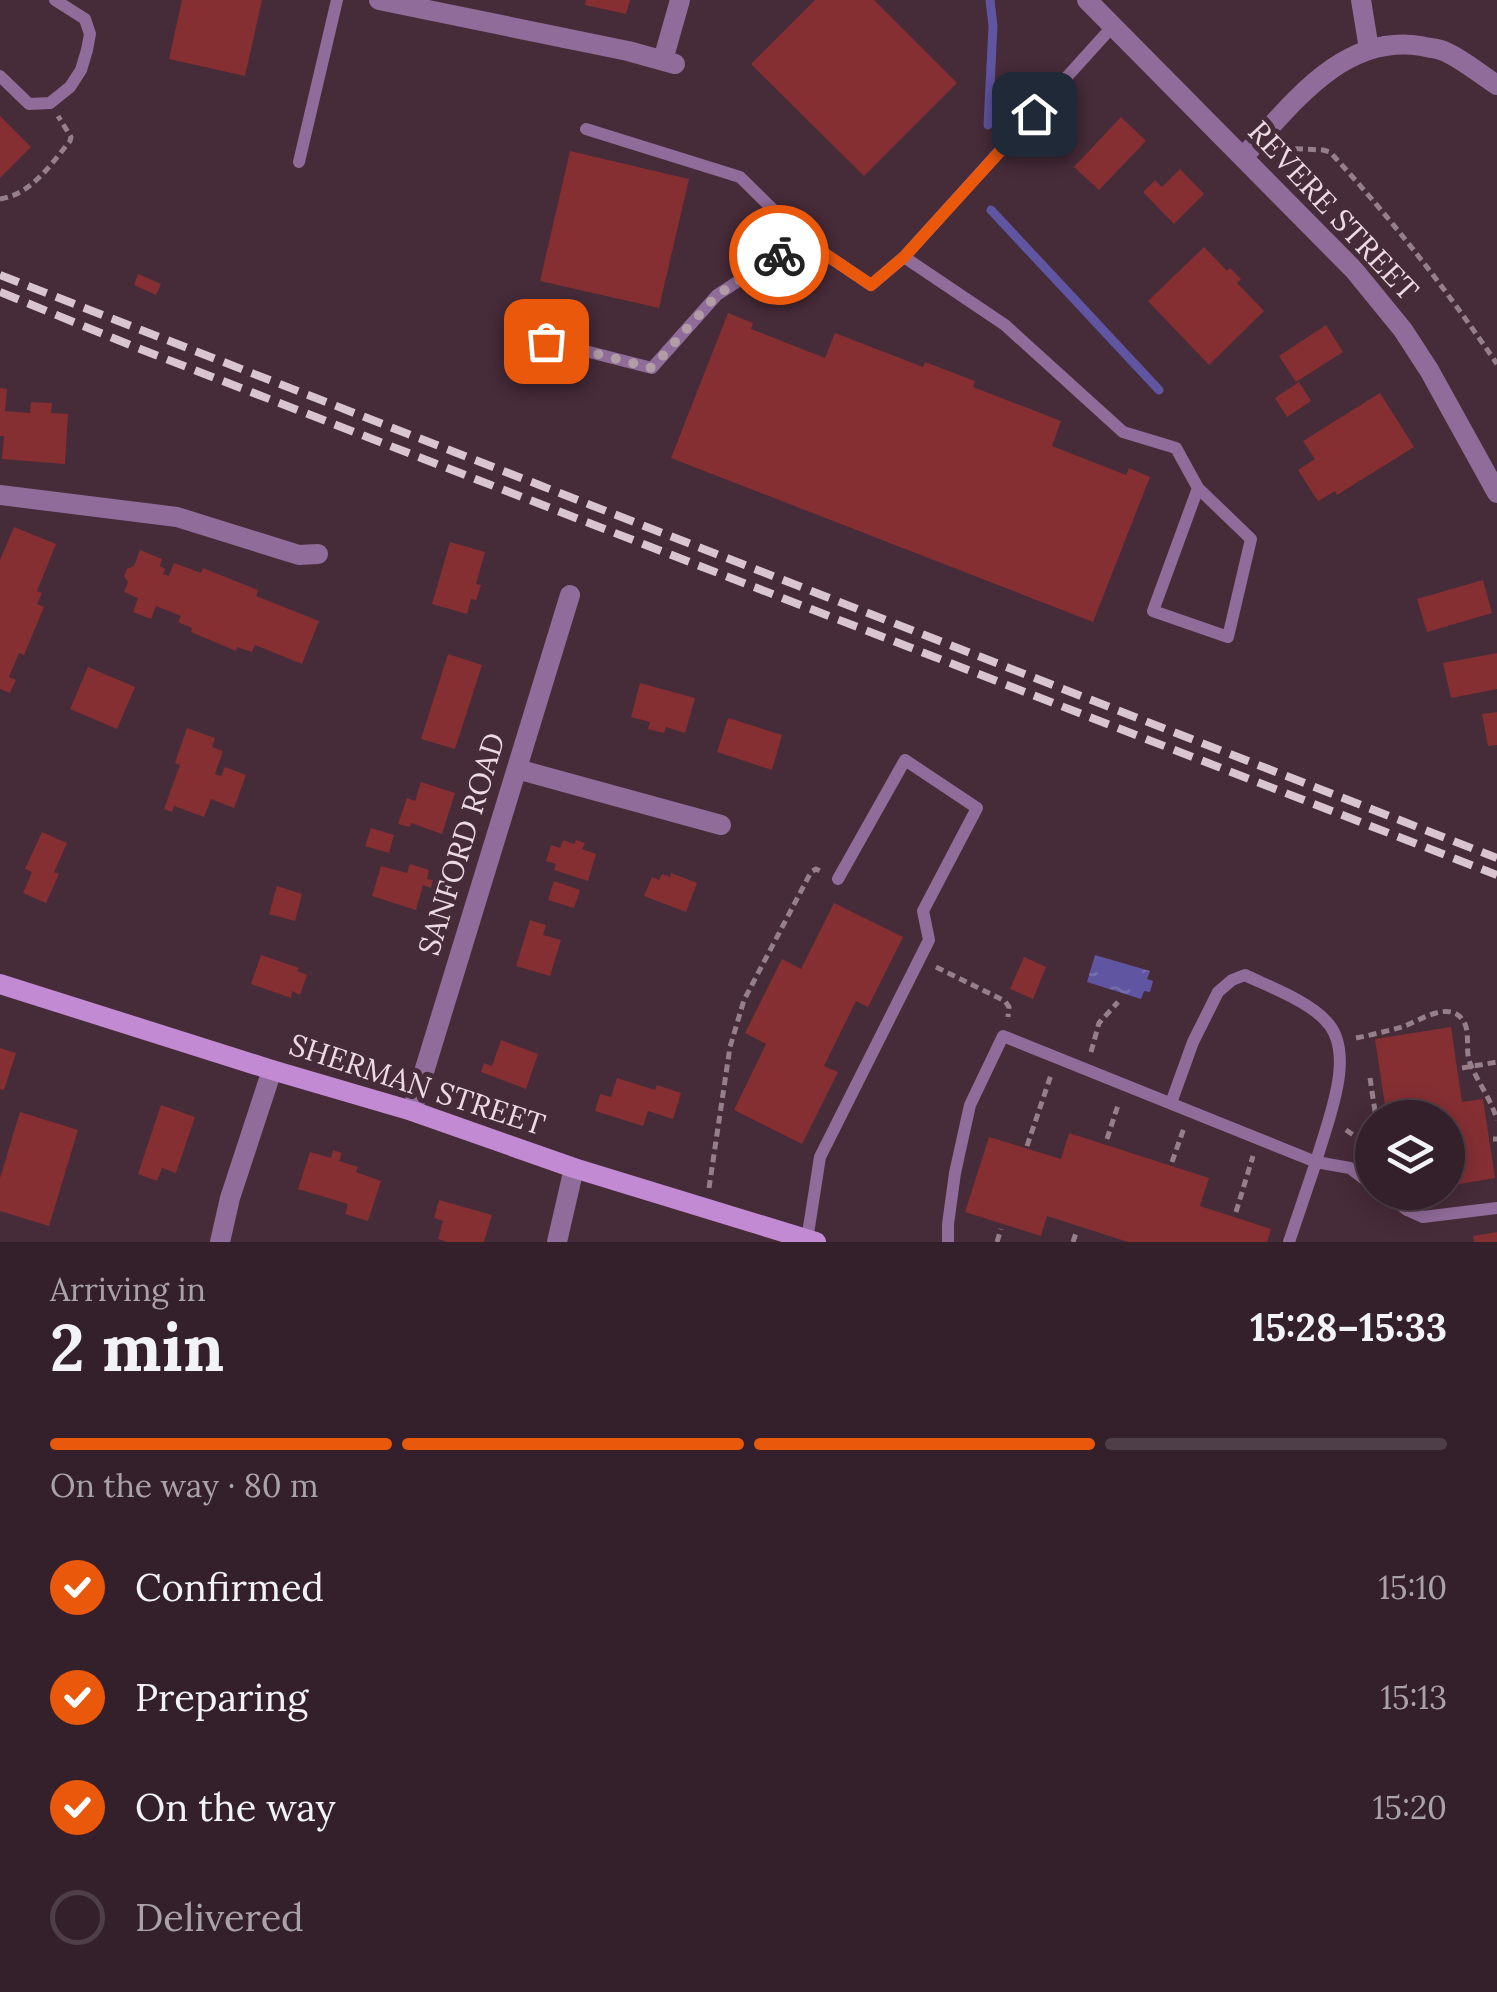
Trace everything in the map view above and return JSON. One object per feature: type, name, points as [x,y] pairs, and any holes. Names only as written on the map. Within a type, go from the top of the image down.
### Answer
[{"type":"main road","name":"SHERMAN STREET","points":[[0,984],[412,1111],[574,1168],[811,1241]]},
{"type":"street","points":[[379,0],[669,62],[680,0]]},
{"type":"street","name":"REVERE STREET","points":[[1086,0],[1354,270],[1403,330],[1437,383],[1497,493]]},
{"type":"street","points":[[1361,0],[1369,49]]},
{"type":"street","points":[[1242,156],[1321,75],[1342,61],[1383,45],[1442,50],[1497,84]]},
{"type":"street","points":[[0,495],[177,517],[300,555],[318,554]]},
{"type":"street","name":"SANFORD ROAD","points":[[412,1111],[570,595]]},
{"type":"street","points":[[517,769],[721,825]]},
{"type":"street","points":[[220,1242],[230,1198],[272,1070]]},
{"type":"street","points":[[558,1242],[574,1168]]},
{"type":"lane","points":[[0,76],[29,104],[50,103],[70,87],[82,70],[90,34],[85,20],[55,0]]},
{"type":"lane","points":[[299,162],[338,0]]},
{"type":"lane","points":[[586,129],[740,177],[803,239],[871,285],[904,257],[1112,27]]},
{"type":"lane","points":[[546,341],[652,368],[717,295],[803,239]]},
{"type":"lane","points":[[904,257],[1005,325],[1123,432],[1176,448],[1198,488],[1251,538],[1228,637],[1153,612],[1198,488]]},
{"type":"lane","points":[[811,1241],[820,1157],[929,940],[923,910],[977,808],[906,760],[838,879]]},
{"type":"lane","points":[[1171,1103],[1218,992],[1232,980],[1245,975],[1328,1021],[1338,1042],[1338,1084],[1289,1242]]},
{"type":"lane","points":[[948,1242],[955,1173],[970,1105],[1003,1036],[1316,1162],[1355,1172]]},
{"type":"lane","points":[[1407,1210],[1424,1217],[1497,1208]]},
{"type":"path","points":[[0,199],[27,188],[70,141],[50,103]]},
{"type":"path","points":[[1275,145],[1286,150],[1330,152],[1452,298],[1497,364]]},
{"type":"path","points":[[708,1190],[730,1047],[744,1000],[811,872],[816,869],[838,879]]},
{"type":"path","points":[[920,959],[1005,1001],[1009,1007],[1003,1036]]},
{"type":"path","points":[[1086,1069],[1099,1023],[1118,1002]]},
{"type":"path","points":[[1338,1042],[1405,1026],[1427,1014],[1455,1014],[1466,1028],[1467,1052],[1497,1120]]},
{"type":"path","points":[[1462,1068],[1497,1062]]},
{"type":"path","points":[[1370,1078],[1373,1100]]},
{"type":"path","points":[[1027,1146],[1043,1099]]},
{"type":"path","points":[[1329,1116],[1355,1135]]},
{"type":"path","points":[[1107,1139],[1112,1122]]},
{"type":"path","points":[[1172,1162],[1178,1147]]},
{"type":"path","points":[[1236,1212],[1248,1174]]},
{"type":"path","points":[[997,1242],[1001,1229]]},
{"type":"path","points":[[1073,1242],[1077,1230]]},
{"type":"water","points":[[1095,955],[1150,971],[1150,992],[1144,991],[1141,999],[1087,982]]},
{"type":"building","points":[[182,0],[262,0],[245,76],[169,59]]},
{"type":"building","points":[[586,0],[630,0],[626,14],[585,5]]},
{"type":"building","points":[[815,0],[874,0],[957,83],[864,176],[751,64]]},
{"type":"building","points":[[0,116],[31,147],[0,178]]},
{"type":"building","points":[[1121,117],[1146,141],[1099,190],[1074,167]]},
{"type":"building","points":[[570,151],[689,179],[659,308],[540,281]]},
{"type":"building","points":[[1180,169],[1204,194],[1174,224],[1143,192],[1155,180],[1162,187]]},
{"type":"building","points":[[1204,247],[1227,271],[1230,268],[1241,279],[1237,283],[1264,311],[1209,365],[1148,301]]},
{"type":"building","points":[[138,274],[161,284],[156,295],[134,285]]},
{"type":"building","points":[[728,313],[753,323],[751,329],[825,358],[835,333],[923,367],[925,362],[975,381],[973,387],[1061,421],[1052,446],[1126,475],[1129,468],[1150,477],[1093,622],[671,458]]},
{"type":"building","points":[[1326,325],[1343,352],[1296,382],[1279,356]]},
{"type":"building","points":[[1299,382],[1311,401],[1287,417],[1275,398]]},
{"type":"building","points":[[0,388],[7,389],[5,411],[30,413],[31,402],[52,403],[51,413],[68,414],[65,464],[2,459]]},
{"type":"building","points":[[1380,393],[1414,447],[1337,495],[1335,491],[1318,501],[1298,470],[1315,459],[1303,441]]},
{"type":"building","points":[[14,527],[56,544],[37,591],[42,593],[37,604],[44,607],[24,655],[19,653],[9,677],[16,680],[10,693],[0,689],[0,560]]},
{"type":"building","points":[[450,542],[485,552],[476,584],[481,585],[467,614],[432,604]]},
{"type":"building","points":[[140,550],[162,559],[163,574],[169,576],[174,563],[201,573],[203,568],[258,590],[256,596],[319,621],[302,664],[255,645],[252,652],[237,647],[236,651],[191,632],[192,628],[178,622],[181,616],[156,606],[151,619],[133,612],[138,598],[124,592],[128,582],[124,576],[134,566]]},
{"type":"building","points":[[1483,580],[1492,613],[1427,632],[1417,599]]},
{"type":"building","points":[[1497,653],[1497,689],[1451,698],[1443,663]]},
{"type":"building","points":[[448,654],[482,665],[455,749],[421,739]]},
{"type":"building","points":[[88,667],[135,687],[117,729],[70,709]]},
{"type":"building","points":[[640,683],[695,698],[685,733],[666,727],[664,733],[648,729],[650,722],[631,717]]},
{"type":"building","points":[[1497,712],[1497,745],[1488,746],[1482,714]]},
{"type":"building","points":[[728,718],[782,735],[772,770],[717,752]]},
{"type":"building","points":[[187,728],[215,738],[212,747],[223,751],[215,774],[221,776],[225,767],[246,775],[234,808],[211,799],[204,817],[174,806],[172,812],[164,809],[180,765],[175,763]]},
{"type":"building","points":[[421,782],[455,793],[442,834],[411,823],[410,827],[398,824],[407,798],[415,801]]},
{"type":"building","points":[[371,828],[394,835],[389,853],[365,846]]},
{"type":"building","points":[[42,832],[67,843],[46,903],[23,893],[32,872],[25,869]]},
{"type":"building","points":[[563,840],[585,843],[582,849],[596,854],[588,881],[554,870],[556,864],[546,861],[551,845],[560,848]]},
{"type":"building","points":[[410,864],[429,870],[427,879],[433,880],[431,888],[423,885],[416,910],[372,896],[381,866],[407,873]]},
{"type":"building","points":[[671,873],[697,883],[686,912],[644,896],[652,877],[659,880],[662,874],[670,877]]},
{"type":"building","points":[[554,881],[580,890],[574,908],[548,900]]},
{"type":"building","points":[[277,886],[302,894],[295,921],[269,914]]},
{"type":"building","points":[[834,903],[903,937],[868,1007],[856,1001],[824,1066],[838,1072],[802,1144],[734,1110],[766,1044],[745,1033],[782,959],[801,969]]},
{"type":"building","points":[[530,920],[546,925],[543,935],[561,940],[550,976],[516,966]]},
{"type":"building","points":[[261,955],[299,968],[297,971],[307,975],[300,995],[292,991],[291,998],[251,984]]},
{"type":"building","points":[[1024,957],[1046,967],[1033,999],[1010,989]]},
{"type":"building","points":[[1451,1027],[1462,1100],[1384,1100],[1375,1039]]},
{"type":"building","points":[[501,1040],[538,1054],[526,1089],[481,1072],[484,1063],[492,1066]]},
{"type":"building","points":[[0,1048],[16,1053],[4,1090],[0,1089]]},
{"type":"building","points":[[617,1078],[655,1090],[657,1085],[681,1093],[673,1119],[648,1111],[643,1126],[595,1111],[600,1094],[611,1097]]},
{"type":"building","points":[[1483,1099],[1495,1178],[1465,1183],[1465,1102]]},
{"type":"building","points":[[161,1105],[195,1117],[176,1173],[162,1168],[157,1181],[138,1174]]},
{"type":"building","points":[[20,1112],[78,1130],[49,1226],[0,1211],[0,1178]]},
{"type":"building","points":[[1069,1133],[1209,1178],[1200,1206],[1271,1229],[1267,1242],[1128,1242],[1047,1216],[1041,1236],[965,1212],[989,1137],[1061,1159]]},
{"type":"building","points":[[333,1150],[342,1153],[339,1161],[358,1167],[356,1172],[381,1181],[368,1221],[345,1214],[348,1204],[298,1189],[310,1152],[331,1158]]},
{"type":"building","points":[[439,1200],[492,1215],[484,1242],[438,1239],[443,1221],[434,1218]]},
{"type":"building","points":[[1497,1232],[1497,1242],[1474,1242],[1473,1236]]},
{"type":"waterway","points":[[988,125],[993,26],[990,0]]},
{"type":"waterway","points":[[991,210],[1159,390]]},
{"type":"railway","points":[[0,275],[1497,858]]},
{"type":"railway","points":[[0,292],[1497,875]]},
{"type":"way so far","points":[[546,341],[652,368],[717,295],[779,255]]},
{"type":"route","points":[[779,255],[803,239],[871,285],[904,257],[1034,114]]}]
